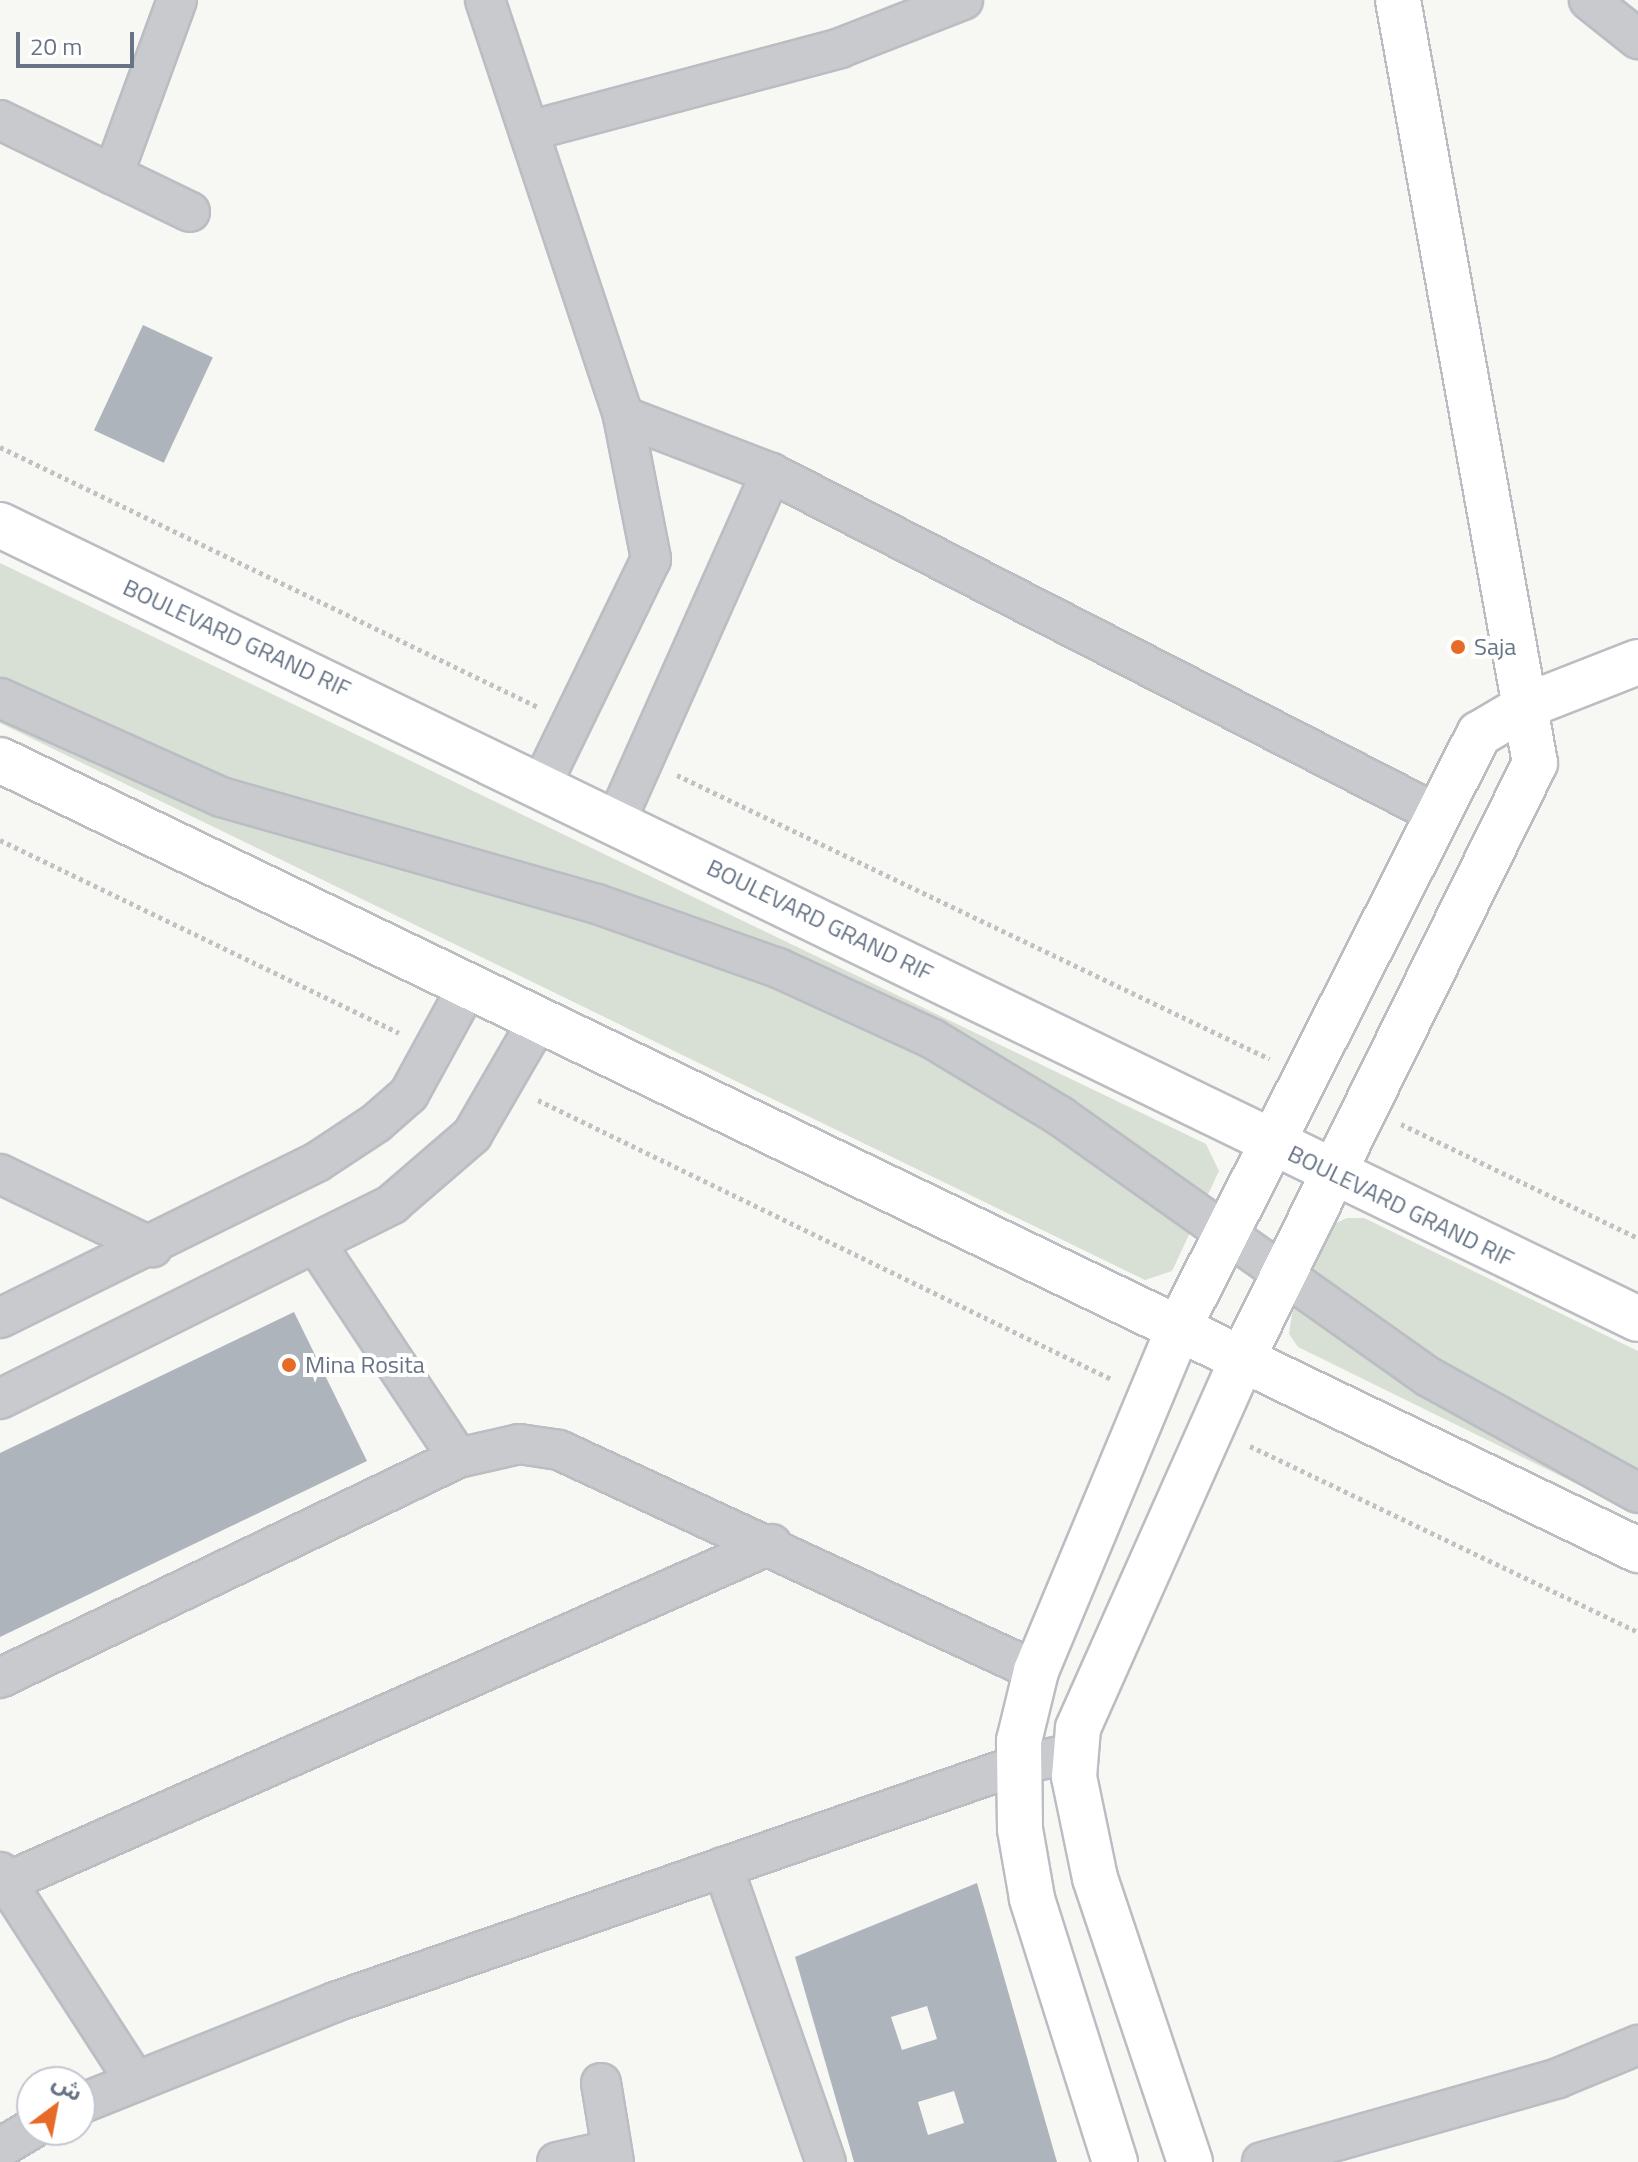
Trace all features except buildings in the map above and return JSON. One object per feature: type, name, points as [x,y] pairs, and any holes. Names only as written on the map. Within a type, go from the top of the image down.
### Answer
[{"type":"street","points":[[113,175],[177,0]]},
{"type":"street","points":[[485,0],[623,416],[651,559],[542,783]]},
{"type":"street","points":[[529,131],[840,48],[963,0]]},
{"type":"street","points":[[1190,2162],[1095,1878],[1073,1753],[1091,1689],[1242,1359],[1535,763],[1528,705],[1398,0]]},
{"type":"street","points":[[1589,0],[1638,39]]},
{"type":"street","points":[[0,120],[190,212]]},
{"type":"street","points":[[623,416],[771,473],[1435,813]]},
{"type":"street","points":[[617,819],[771,473]]},
{"type":"street","name":"BOULEVARD GRAND RIF","points":[[0,525],[617,819],[1334,1175],[1638,1319]]},
{"type":"street","points":[[1115,2162],[1032,1898],[1018,1765],[1036,1671],[1179,1327],[1268,1142],[1435,813],[1479,734],[1528,705],[1638,662]]},
{"type":"street","points":[[0,698],[221,797],[597,904],[778,968],[933,1039],[1225,1231],[1283,1276],[1429,1377],[1638,1493]]},
{"type":"street","points":[[0,760],[466,990],[1179,1327],[1638,1550]]},
{"type":"street","points":[[0,1318],[152,1247],[317,1162],[376,1123],[409,1094],[438,1052],[466,990]]},
{"type":"street","points":[[0,1399],[318,1247],[431,1177],[507,1085],[537,1023]]},
{"type":"street","points":[[0,1174],[152,1247]]},
{"type":"street","points":[[318,1247],[458,1458]]},
{"type":"street","points":[[0,1678],[458,1458],[519,1444],[559,1450],[772,1544],[1036,1671]]},
{"type":"street","points":[[134,2079],[4,1877],[772,1544]]},
{"type":"street","points":[[96,2097],[134,2079],[723,1867],[1018,1765],[1073,1753]]},
{"type":"street","points":[[723,1867],[826,2162]]},
{"type":"street","points":[[1262,2162],[1558,2078],[1638,2045]]},
{"type":"street","points":[[557,2162],[613,2156],[601,2083]]},
{"type":"path","points":[[0,447],[571,723]]},
{"type":"path","points":[[644,759],[1302,1075]]},
{"type":"path","points":[[0,840],[438,1052]]},
{"type":"path","points":[[507,1085],[1150,1398]]},
{"type":"path","points":[[1367,1107],[1638,1238]]},
{"type":"path","points":[[1211,1427],[1638,1632]]},
{"type":"shaded area","points":[[0,563],[1206,1144],[1219,1171],[1172,1271],[1145,1280],[0,723]]},
{"type":"shaded area","points":[[1347,1218],[1364,1218],[1638,1351],[1638,1514],[1298,1347],[1289,1334],[1292,1314],[1334,1224]]},
{"type":"place","name":"Saja","points":[[1458,647]]},
{"type":"place","name":"Mina Rosita","points":[[289,1365]]}]
